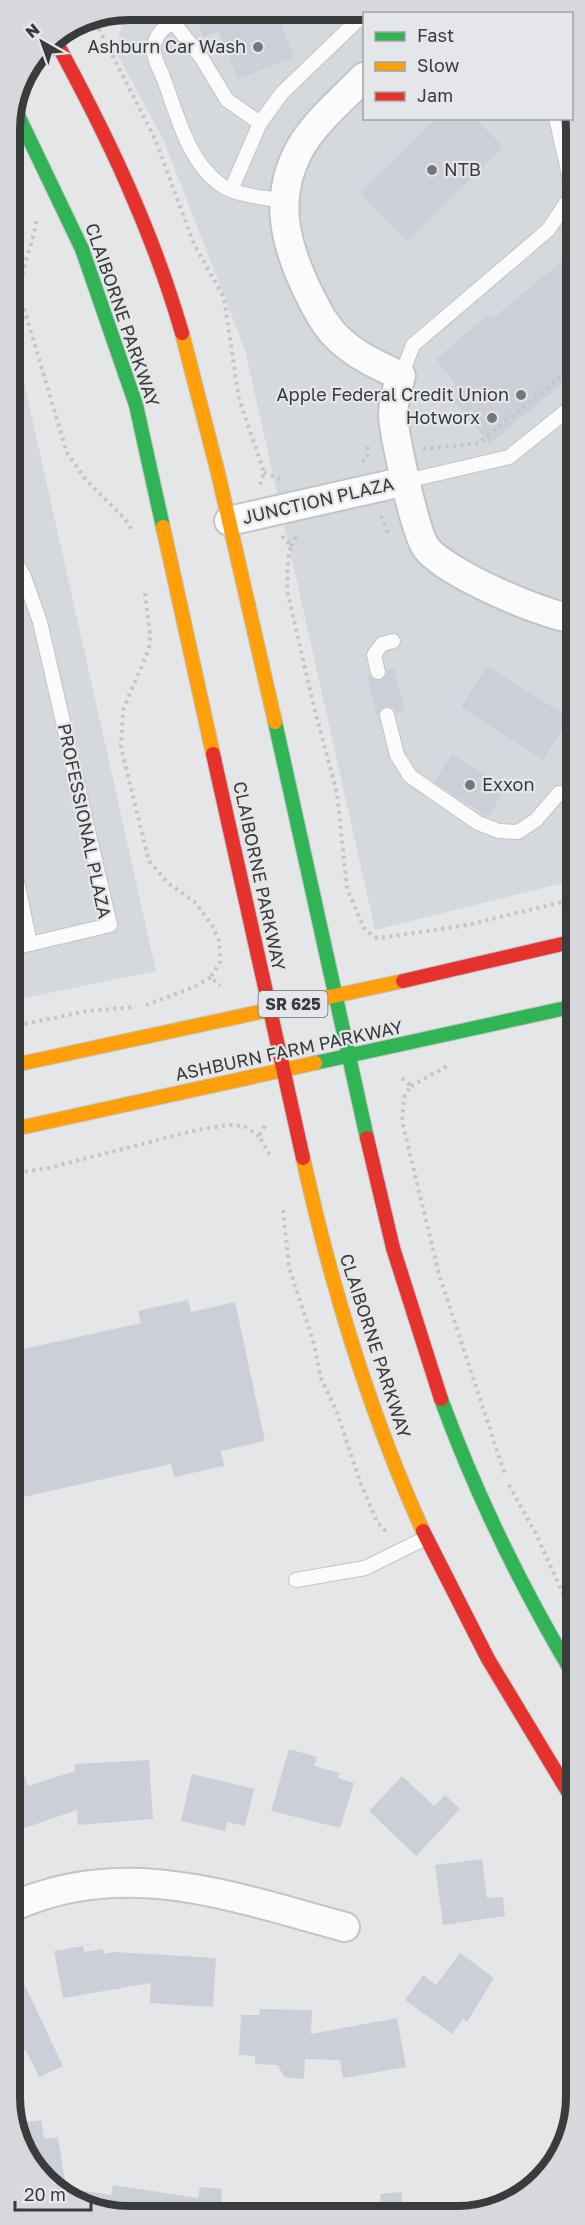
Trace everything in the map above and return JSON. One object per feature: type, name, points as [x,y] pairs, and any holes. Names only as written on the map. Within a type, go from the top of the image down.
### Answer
[{"type":"main road","points":[[72,72],[106,135],[164,275],[216,460],[337,996],[347,1056],[359,1095],[376,1182],[401,1274],[453,1433],[487,1515],[527,1596],[565,1661]]},
{"type":"main road","name":"CLAIBORNE PARKWAY","points":[[20,120],[82,249],[136,405],[282,1070],[341,1308],[391,1456],[426,1538],[471,1630],[565,1787]]},
{"type":"main road","name":"SR 625","points":[[20,1064],[337,996],[566,943]]},
{"type":"main road","name":"ASHBURN FARM PARKWAY","points":[[20,1128],[566,1008]]},
{"type":"street","points":[[363,78],[315,127],[298,151],[283,201],[286,234],[294,262],[320,316],[339,340],[363,358],[401,376]]},
{"type":"street","name":"JUNCTION PLAZA","points":[[401,376],[394,396],[393,417],[417,528],[427,549],[443,563],[525,606],[566,617]]},
{"type":"street","name":"JUNCTION PLAZA","points":[[229,521],[406,481]]},
{"type":"street","points":[[20,1905],[54,1893],[96,1884],[160,1882],[204,1889],[345,1927]]},
{"type":"lane","points":[[177,20],[159,34],[154,46],[155,61],[168,96],[196,156],[206,171],[231,190],[283,201]]},
{"type":"lane","points":[[231,190],[260,123],[282,93],[359,20]]},
{"type":"lane","points":[[173,22],[201,57],[226,100],[260,123]]},
{"type":"lane","points":[[556,120],[566,161]]},
{"type":"lane","points":[[401,376],[413,345],[548,230],[566,203]]},
{"type":"lane","points":[[406,481],[509,457],[566,411]]},
{"type":"lane","name":"PROFESSIONAL PLAZA","points":[[20,570],[40,622],[110,925],[30,944]]},
{"type":"lane","points":[[378,672],[374,655],[382,644],[393,641]]},
{"type":"lane","points":[[387,715],[397,755],[410,776],[478,824],[499,831],[518,832],[537,820],[559,793]]},
{"type":"lane","points":[[20,896],[30,944],[20,946]]},
{"type":"lane","points":[[296,1580],[364,1568],[426,1538]]},
{"type":"path","points":[[96,24],[155,139],[194,244],[224,298],[235,382],[246,426],[264,472],[259,491],[282,537],[291,546],[288,559],[287,590],[337,793],[347,889],[365,930],[377,938],[401,935],[467,925],[566,901]]},
{"type":"path","points":[[34,213],[34,237],[20,279],[20,295],[60,432],[75,467],[125,519],[136,540]]},
{"type":"path","points":[[367,459],[479,442],[566,372]]},
{"type":"path","points":[[20,1025],[87,1011],[144,1005],[194,987],[211,977],[220,962],[219,941],[213,927],[196,903],[168,883],[149,861],[121,748],[123,710],[149,649],[150,634],[144,582]]},
{"type":"path","points":[[211,977],[220,986]]},
{"type":"path","points":[[402,1078],[411,1086],[404,1097],[402,1121],[439,1274],[480,1391],[501,1464],[565,1599]]},
{"type":"path","points":[[20,1172],[48,1168],[193,1131],[228,1125],[244,1126],[259,1136]]},
{"type":"shaded area","points":[[123,20],[363,20],[363,120],[565,120],[566,882],[375,930],[245,350],[164,141],[116,52]]},
{"type":"shaded area","points":[[20,364],[156,971],[20,999]]},
{"type":"building","name":"Ashburn Car Wash","points":[[196,20],[280,20],[294,57],[238,79],[219,31],[204,37]]},
{"type":"building","name":"NTB","points":[[434,120],[477,120],[503,147],[407,241],[360,193]]},
{"type":"building","points":[[566,258],[566,381],[490,444],[453,400],[462,393],[436,359],[489,314],[493,318]]},
{"type":"building","points":[[487,666],[566,715],[566,725],[543,760],[461,707]]},
{"type":"building","points":[[394,668],[405,712],[396,713],[393,708],[385,706],[380,709],[377,717],[367,674],[381,681],[387,670]]},
{"type":"building","name":"Exxon","points":[[452,754],[506,788],[488,817],[434,782]]},
{"type":"building","points":[[188,1300],[191,1312],[235,1302],[265,1441],[221,1451],[224,1466],[174,1477],[171,1464],[20,1498],[20,1350],[141,1323],[138,1311]]},
{"type":"building","points":[[289,1749],[317,1757],[314,1766],[340,1773],[338,1778],[354,1783],[340,1828],[271,1811]]},
{"type":"building","points":[[149,1760],[153,1819],[78,1825],[77,1810],[20,1830],[20,1762],[28,1786],[75,1771],[75,1764]]},
{"type":"building","points":[[192,1774],[254,1789],[245,1826],[227,1822],[225,1831],[181,1821]]},
{"type":"building","points":[[402,1776],[434,1806],[445,1795],[460,1809],[416,1856],[369,1811]]},
{"type":"building","points":[[482,1859],[487,1898],[503,1897],[505,1916],[443,1925],[435,1865]]},
{"type":"building","points":[[83,1946],[84,1952],[103,1949],[104,1954],[115,1952],[216,1958],[213,2007],[150,2003],[151,1983],[63,1998],[54,1951]]},
{"type":"building","points":[[460,1953],[494,1978],[467,2022],[463,2019],[452,2034],[405,2000],[423,1975],[436,1985]]},
{"type":"building","points":[[20,1975],[63,2066],[39,2077],[26,2050],[20,2053]]},
{"type":"building","points":[[260,2009],[312,2010],[311,2034],[397,2018],[406,2067],[343,2078],[340,2060],[305,2059],[304,2079],[285,2077],[277,2065],[255,2064],[255,2056],[239,2055],[241,2015],[259,2015]]},
{"type":"building","points":[[41,2120],[44,2139],[58,2137],[66,2185],[51,2174],[38,2157],[23,2123]]},
{"type":"building","points":[[113,2185],[198,2198],[200,2187],[222,2189],[221,2206],[129,2206],[94,2200],[71,2189],[111,2195]]},
{"type":"building","points":[[401,2192],[403,2206],[381,2206],[380,2194]]},
{"type":"traffic: fast","points":[[20,120],[82,249],[136,405],[163,527]]},
{"type":"traffic: fast","points":[[275,722],[367,1138]]},
{"type":"traffic: fast","points":[[315,1063],[566,1008]]},
{"type":"traffic: fast","points":[[441,1399],[485,1507],[519,1577],[565,1660]]},
{"type":"traffic: slow","points":[[182,333],[218,473],[275,722]]},
{"type":"traffic: slow","points":[[163,527],[213,754]]},
{"type":"traffic: slow","points":[[20,1064],[403,981]]},
{"type":"traffic: slow","points":[[20,1128],[315,1063]]},
{"type":"traffic: slow","points":[[303,1158],[326,1253],[353,1348],[385,1440],[423,1531]]},
{"type":"traffic: jam","points":[[72,72],[142,219],[157,256],[182,333]]},
{"type":"traffic: jam","points":[[213,754],[303,1158]]},
{"type":"traffic: jam","points":[[403,981],[566,943]]},
{"type":"traffic: jam","points":[[367,1138],[393,1248],[441,1399]]},
{"type":"traffic: jam","points":[[423,1531],[488,1659],[565,1787]]},
{"type":"place","name":"Ashburn Car Wash","points":[[258,47]]},
{"type":"place","name":"NTB","points":[[432,170]]},
{"type":"place","name":"Apple Federal Credit Union","points":[[521,395]]},
{"type":"place","name":"Hotworx","points":[[492,418]]},
{"type":"place","name":"Exxon","points":[[470,785]]}]
